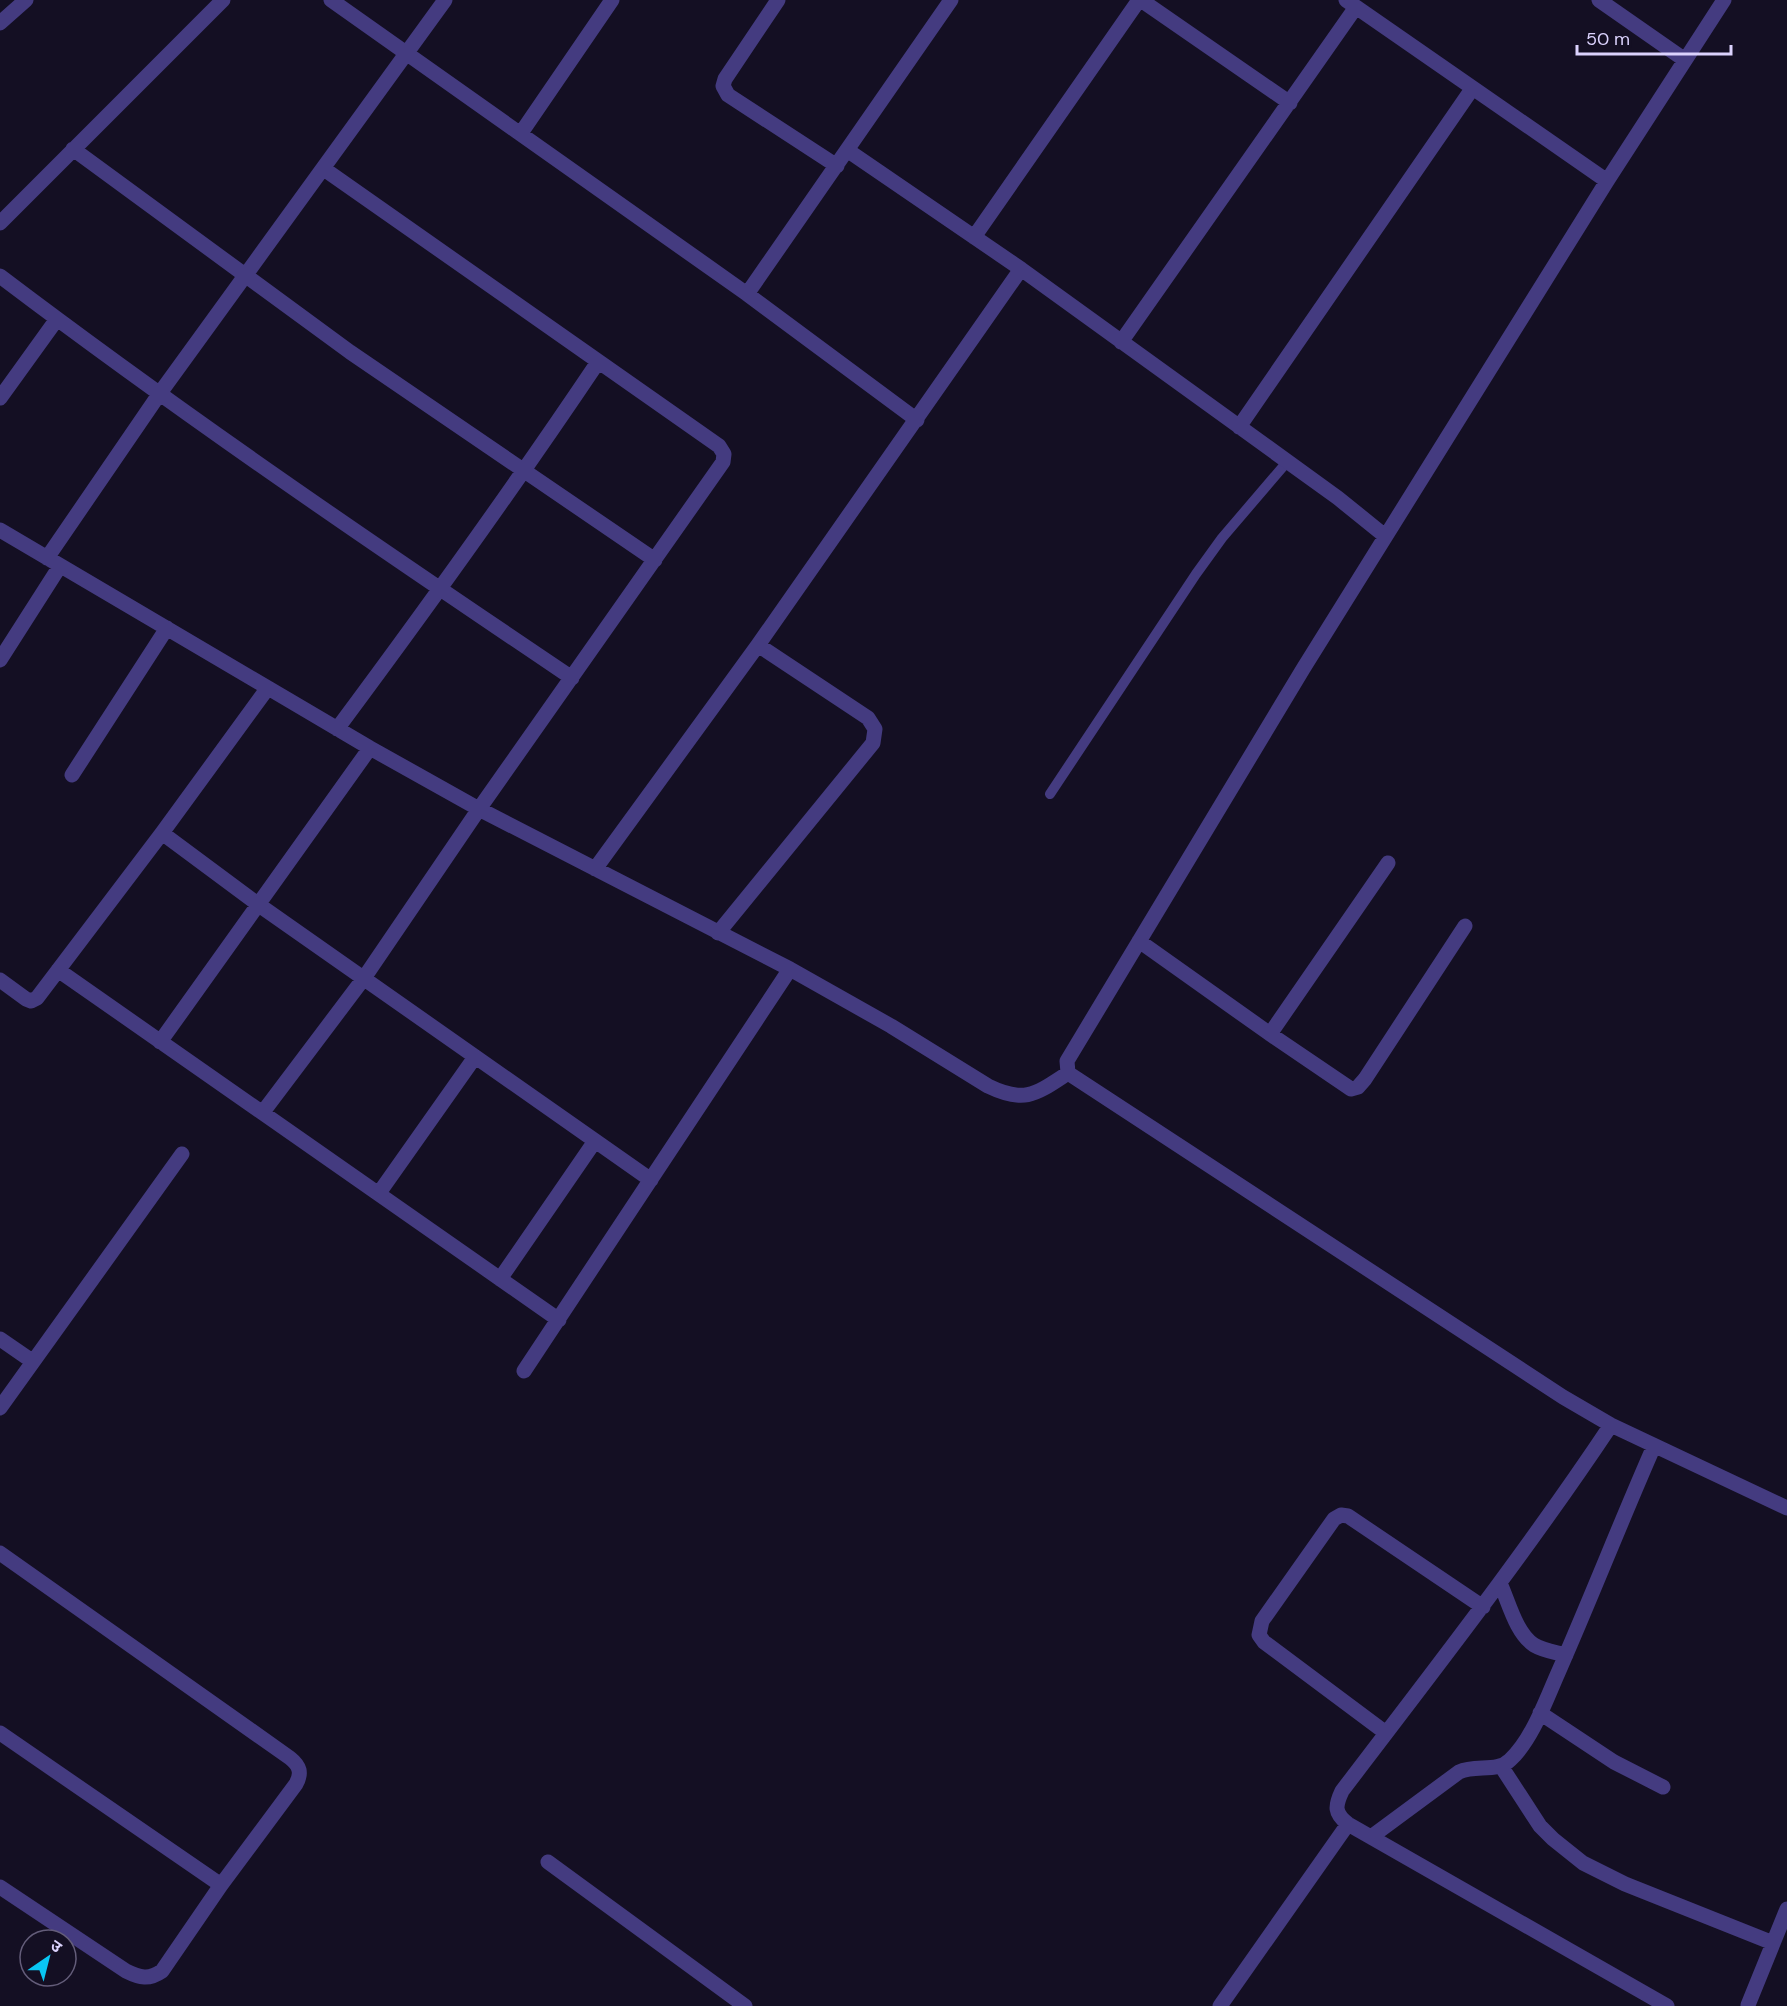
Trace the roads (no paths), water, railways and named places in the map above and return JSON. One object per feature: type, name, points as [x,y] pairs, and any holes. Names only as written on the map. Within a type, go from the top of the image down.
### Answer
[{"type":"street","points":[[2,19],[26,0]]},
{"type":"street","points":[[0,223],[223,0]]},
{"type":"street","points":[[331,0],[747,294],[917,420]]},
{"type":"street","points":[[0,660],[53,562],[160,393],[445,0]]},
{"type":"street","points":[[520,133],[612,0]]},
{"type":"street","points":[[778,0],[724,79],[723,86],[729,94],[837,166]]},
{"type":"street","points":[[747,294],[951,0]]},
{"type":"street","points":[[974,237],[1140,0],[1290,103]]},
{"type":"street","points":[[1599,0],[1685,60]]},
{"type":"street","points":[[1068,1073],[1067,1061],[1303,669],[1607,181],[1724,0]]},
{"type":"street","points":[[1121,342],[1290,103],[1351,3],[1607,181]]},
{"type":"street","points":[[1239,427],[1472,88]]},
{"type":"street","points":[[73,149],[350,352],[655,560]]},
{"type":"street","points":[[848,150],[1021,269],[1338,498],[1385,536]]},
{"type":"street","points":[[263,1112],[364,978],[479,809],[723,462],[724,454],[719,446],[324,169]]},
{"type":"street","points":[[595,869],[758,645],[1021,269]]},
{"type":"street","points":[[0,276],[160,393],[441,590],[572,678]]},
{"type":"street","points":[[0,398],[57,319]]},
{"type":"street","points":[[337,729],[441,590],[598,362]]},
{"type":"street","points":[[0,530],[370,748],[479,809],[790,969],[891,1026],[988,1086],[1004,1094],[1018,1096],[1038,1093],[1068,1073]]},
{"type":"street","points":[[72,775],[167,628]]},
{"type":"street","points":[[718,933],[873,743],[875,729],[868,718],[758,645]]},
{"type":"street","points":[[0,980],[26,999],[31,1001],[37,998],[267,689]]},
{"type":"street","points":[[160,1042],[370,748]]},
{"type":"street","points":[[162,833],[259,905],[651,1180]]},
{"type":"street","points":[[1270,1034],[1388,863]]},
{"type":"street","points":[[1139,941],[1351,1089],[1358,1087],[1365,1078],[1465,926]]},
{"type":"street","points":[[524,1371],[790,969]]},
{"type":"street","points":[[58,970],[559,1320]]},
{"type":"street","points":[[379,1193],[475,1057]]},
{"type":"street","points":[[1068,1073],[1563,1397],[1611,1425],[1787,1508]]},
{"type":"street","points":[[500,1280],[595,1141]]},
{"type":"street","points":[[0,1407],[182,1154]]},
{"type":"street","points":[[0,1339],[32,1361]]},
{"type":"street","points":[[1611,1425],[1483,1607],[1342,1791],[1336,1808],[1340,1817],[1348,1824],[1667,2006]]},
{"type":"street","points":[[1371,1837],[1468,1767],[1490,1768],[1510,1761],[1526,1739],[1566,1655],[1654,1446]]},
{"type":"street","points":[[1386,1733],[1264,1642],[1259,1635],[1262,1621],[1334,1519],[1341,1515],[1348,1516],[1483,1607]]},
{"type":"street","points":[[0,1553],[298,1764],[299,1778],[162,1971],[154,1976],[146,1978],[126,1971],[0,1887]]},
{"type":"street","points":[[1500,1583],[1521,1630],[1528,1640],[1545,1650],[1566,1655]]},
{"type":"street","points":[[1540,1713],[1614,1762],[1663,1787]]},
{"type":"street","points":[[0,1733],[221,1885]]},
{"type":"street","points":[[1501,1766],[1540,1826],[1552,1839],[1583,1863],[1625,1884],[1773,1943]]},
{"type":"street","points":[[1220,2006],[1348,1824]]},
{"type":"street","points":[[548,1862],[745,2006]]},
{"type":"street","points":[[1748,2006],[1787,1909]]},
{"type":"lane","points":[[1050,795],[1196,574],[1222,538],[1287,462]]}]
